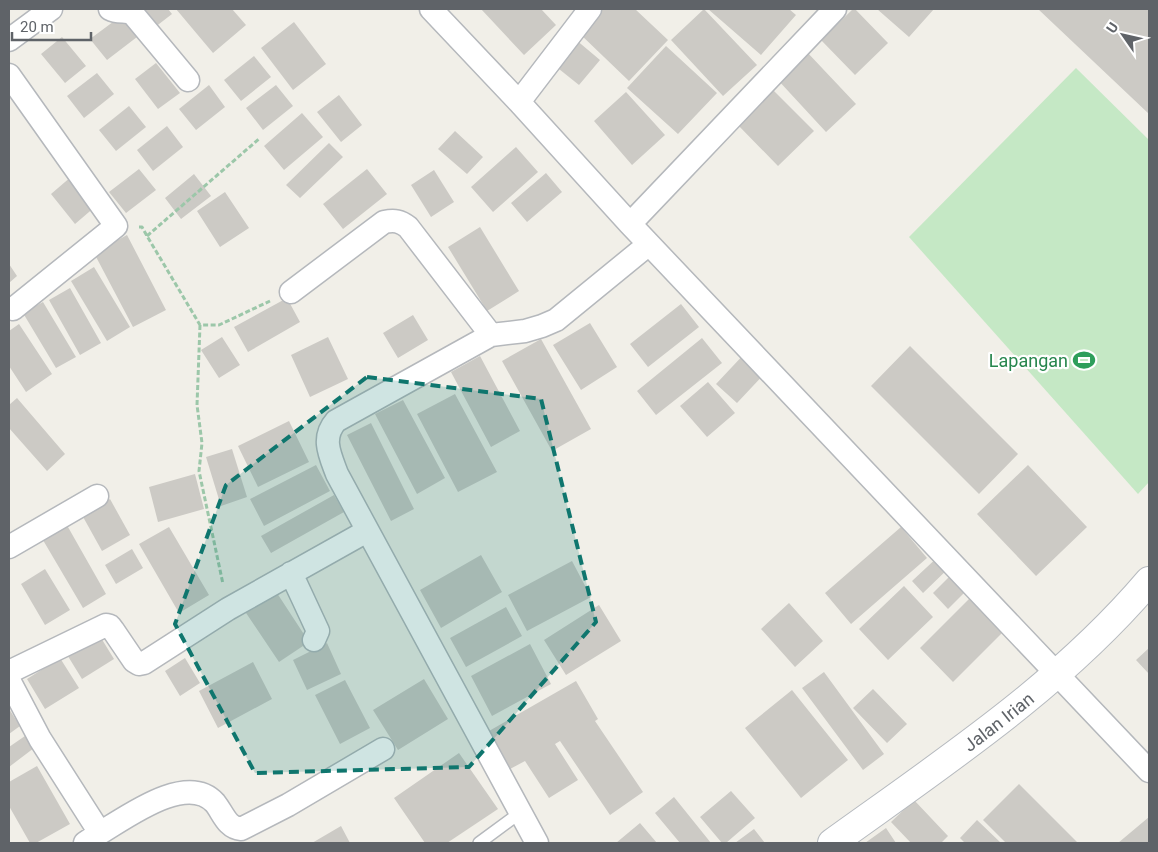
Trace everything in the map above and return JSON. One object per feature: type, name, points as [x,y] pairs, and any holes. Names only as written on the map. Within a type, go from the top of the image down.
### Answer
[{"type":"street","points":[[9,40],[51,9]]},
{"type":"street","points":[[110,9],[133,14],[188,80]]},
{"type":"street","points":[[431,9],[630,224],[1149,771]]},
{"type":"street","points":[[519,102],[590,9]]},
{"type":"street","points":[[630,224],[835,9]]},
{"type":"street","points":[[9,75],[116,226],[13,309]]},
{"type":"street","points":[[291,292],[384,222],[393,220],[401,222],[408,227],[491,335]]},
{"type":"street","points":[[537,843],[367,531],[338,474],[327,447],[327,436],[330,428],[336,421],[491,335],[525,331],[556,320],[649,244]]},
{"type":"street","points":[[9,547],[97,496]]},
{"type":"street","points":[[9,672],[106,625],[110,626],[134,661],[139,664],[144,663],[228,608],[367,531]]},
{"type":"street","points":[[291,573],[318,630],[314,640]]},
{"type":"street","name":"Jalan Irian","points":[[832,843],[942,764],[1058,674],[1149,581]]},
{"type":"street","points":[[9,680],[92,838],[164,796],[186,793],[208,797],[215,803],[230,825],[235,828],[241,828],[288,805],[383,750]]},
{"type":"lane","points":[[479,843],[521,812]]},
{"type":"path","points":[[148,236],[260,138]]},
{"type":"path","points":[[116,226],[142,227],[200,325],[197,405],[202,443],[200,471],[228,608]]},
{"type":"path","points":[[200,325],[219,325],[291,292]]},
{"type":"highlighted area","points":[[367,377],[541,399],[596,622],[469,767],[255,773],[175,624],[226,485]]},
{"type":"green space","name":"Lapangan","points":[[1076,68],[1149,140],[1149,482],[1138,494],[909,237]]},
{"type":"building","points":[[133,9],[168,9],[172,14],[150,31]]},
{"type":"building","points":[[176,9],[232,9],[246,25],[213,53]]},
{"type":"building","points":[[481,9],[541,9],[556,25],[524,55]]},
{"type":"building","points":[[603,9],[635,9],[668,40],[629,81],[579,33]]},
{"type":"building","points":[[704,9],[757,65],[723,96],[671,40]]},
{"type":"building","points":[[708,9],[789,9],[796,15],[761,55]]},
{"type":"building","points":[[853,9],[888,43],[855,75],[821,40]]},
{"type":"building","points":[[877,9],[934,9],[909,37]]},
{"type":"building","points":[[1038,9],[1149,9],[1149,114]]},
{"type":"building","points":[[121,16],[137,37],[107,60],[90,39]]},
{"type":"building","points":[[294,22],[326,64],[293,90],[261,48]]},
{"type":"building","points":[[62,37],[86,66],[65,83],[41,54]]},
{"type":"building","points":[[575,39],[600,60],[579,85],[554,65]]},
{"type":"building","points":[[666,46],[717,93],[678,134],[627,88]]},
{"type":"building","points":[[806,51],[856,104],[826,132],[777,79]]},
{"type":"building","points":[[254,56],[271,77],[241,101],[224,80]]},
{"type":"building","points":[[156,63],[180,93],[158,109],[135,79]]},
{"type":"building","points":[[97,73],[114,94],[84,118],[67,96]]},
{"type":"building","points":[[209,85],[225,107],[196,130],[179,109]]},
{"type":"building","points":[[276,85],[293,106],[263,130],[246,108]]},
{"type":"building","points":[[771,88],[814,131],[778,166],[736,123]]},
{"type":"building","points":[[626,92],[665,135],[632,165],[594,121]]},
{"type":"building","points":[[339,95],[362,125],[341,142],[317,112]]},
{"type":"building","points":[[129,106],[146,127],[116,151],[99,130]]},
{"type":"building","points":[[302,113],[323,137],[284,170],[264,146]]},
{"type":"building","points":[[167,126],[183,147],[153,171],[137,150]]},
{"type":"building","points":[[455,131],[483,157],[467,174],[438,149]]},
{"type":"building","points":[[329,143],[343,157],[300,198],[286,185]]},
{"type":"building","points":[[516,147],[538,172],[493,212],[471,187]]},
{"type":"building","points":[[139,169],[156,190],[126,213],[109,192]]},
{"type":"building","points":[[367,169],[387,194],[343,229],[323,204]]},
{"type":"building","points":[[434,170],[454,202],[431,217],[411,185]]},
{"type":"building","points":[[546,173],[562,192],[527,222],[511,203]]},
{"type":"building","points":[[194,174],[211,196],[181,219],[165,198]]},
{"type":"building","points":[[72,176],[96,206],[75,224],[51,194]]},
{"type":"building","points":[[225,192],[249,228],[220,247],[197,211]]},
{"type":"building","points":[[480,227],[519,291],[487,311],[448,247]]},
{"type":"building","points":[[127,235],[166,310],[133,327],[94,253]]},
{"type":"building","points":[[9,264],[17,276],[9,283]]},
{"type":"building","points":[[94,267],[130,327],[107,341],[71,281]]},
{"type":"building","points":[[70,288],[101,343],[80,355],[49,300]]},
{"type":"building","points":[[287,298],[300,322],[248,352],[234,327]]},
{"type":"building","points":[[43,302],[76,357],[56,368],[23,313]]},
{"type":"building","points":[[681,304],[699,327],[648,367],[630,344]]},
{"type":"building","points":[[413,315],[428,340],[398,358],[383,333]]},
{"type":"building","points":[[590,323],[617,367],[581,390],[553,345]]},
{"type":"building","points":[[19,324],[52,374],[26,392],[9,366],[9,331]]},
{"type":"building","points":[[222,337],[240,365],[219,378],[201,350]]},
{"type":"building","points":[[328,337],[348,379],[310,397],[291,355]]},
{"type":"building","points":[[702,338],[722,363],[656,415],[637,391]]},
{"type":"building","points":[[541,339],[591,429],[552,451],[502,361]]},
{"type":"building","points":[[910,346],[1018,454],[979,494],[871,386]]},
{"type":"building","points":[[747,351],[768,370],[737,403],[716,384]]},
{"type":"building","points":[[480,356],[520,431],[491,447],[451,372]]},
{"type":"building","points":[[708,382],[735,413],[707,437],[680,406]]},
{"type":"building","points":[[455,394],[497,472],[458,492],[417,414]]},
{"type":"building","points":[[17,398],[65,454],[47,471],[9,428],[9,405]]},
{"type":"building","points":[[403,400],[445,478],[417,494],[375,414]]},
{"type":"building","points":[[289,421],[309,462],[258,487],[238,446]]},
{"type":"building","points":[[371,423],[414,509],[391,521],[347,435]]},
{"type":"building","points":[[232,449],[247,497],[221,506],[206,457]]},
{"type":"building","points":[[316,465],[330,491],[264,526],[250,499]]},
{"type":"building","points":[[1028,465],[1087,527],[1036,576],[977,514]]},
{"type":"building","points":[[195,474],[204,509],[158,522],[149,487]]},
{"type":"building","points":[[334,495],[344,512],[271,553],[261,536]]},
{"type":"building","points":[[110,499],[130,535],[102,551],[82,515]]},
{"type":"building","points":[[64,520],[106,594],[83,608],[40,535]]},
{"type":"building","points":[[169,527],[209,595],[179,613],[139,544]]},
{"type":"building","points":[[901,527],[927,558],[851,624],[825,593]]},
{"type":"building","points":[[132,549],[143,568],[116,584],[105,565]]},
{"type":"building","points":[[941,554],[952,565],[923,593],[912,581]]},
{"type":"building","points":[[481,555],[502,592],[441,628],[420,590]]},
{"type":"building","points":[[572,561],[591,597],[527,631],[508,595]]},
{"type":"building","points":[[45,569],[70,610],[45,625],[21,584]]},
{"type":"building","points":[[956,570],[971,586],[948,609],[933,593]]},
{"type":"building","points":[[904,586],[933,617],[888,660],[859,629]]},
{"type":"building","points":[[275,590],[309,642],[279,662],[244,610]]},
{"type":"building","points":[[970,598],[1003,632],[953,682],[920,648]]},
{"type":"building","points":[[789,603],[823,641],[795,667],[761,629]]},
{"type":"building","points":[[599,605],[621,641],[566,675],[544,640]]},
{"type":"building","points":[[506,607],[522,636],[466,667],[450,638]]},
{"type":"building","points":[[98,633],[114,659],[82,679],[66,653]]},
{"type":"building","points":[[327,643],[341,674],[307,690],[293,660]]},
{"type":"building","points":[[530,644],[551,684],[492,716],[471,676]]},
{"type":"building","points":[[1149,648],[1149,674],[1136,660]]},
{"type":"building","points":[[60,658],[79,688],[45,709],[27,679]]},
{"type":"building","points":[[185,658],[200,683],[180,696],[165,671]]},
{"type":"building","points":[[253,662],[272,699],[218,728],[199,691]]},
{"type":"building","points":[[824,672],[884,754],[863,770],[802,688]]},
{"type":"building","points":[[424,679],[448,719],[398,750],[373,710]]},
{"type":"building","points":[[345,680],[370,728],[340,744],[315,695]]},
{"type":"building","points":[[576,681],[598,719],[595,721],[643,792],[610,815],[560,741],[555,744],[578,780],[549,798],[525,761],[510,769],[489,731]]},
{"type":"building","points":[[873,689],[907,724],[887,743],[853,708]]},
{"type":"building","points":[[792,690],[848,760],[801,798],[745,728]]},
{"type":"building","points":[[9,709],[20,726],[9,734]]},
{"type":"building","points":[[25,736],[34,748],[9,767],[9,747]]},
{"type":"building","points":[[459,753],[498,809],[447,843],[425,843],[394,798]]},
{"type":"building","points":[[37,766],[70,824],[36,843],[30,843],[9,806],[9,782]]},
{"type":"building","points":[[1019,784],[1078,843],[1006,843],[983,820]]},
{"type":"building","points":[[731,791],[755,818],[726,843],[722,843],[700,817]]},
{"type":"building","points":[[674,797],[711,843],[680,843],[655,813]]},
{"type":"building","points":[[914,800],[948,836],[941,843],[911,843],[891,822]]},
{"type":"building","points":[[1149,817],[1149,843],[1118,843]]},
{"type":"building","points":[[977,820],[1001,843],[965,843],[960,838]]},
{"type":"building","points":[[640,823],[657,843],[616,843]]},
{"type":"building","points":[[341,826],[350,843],[312,843]]},
{"type":"building","points":[[886,828],[896,843],[865,843]]},
{"type":"building","points":[[754,829],[765,843],[735,843]]},
{"type":"place","name":"Lapangan","points":[[1084,360]]}]
